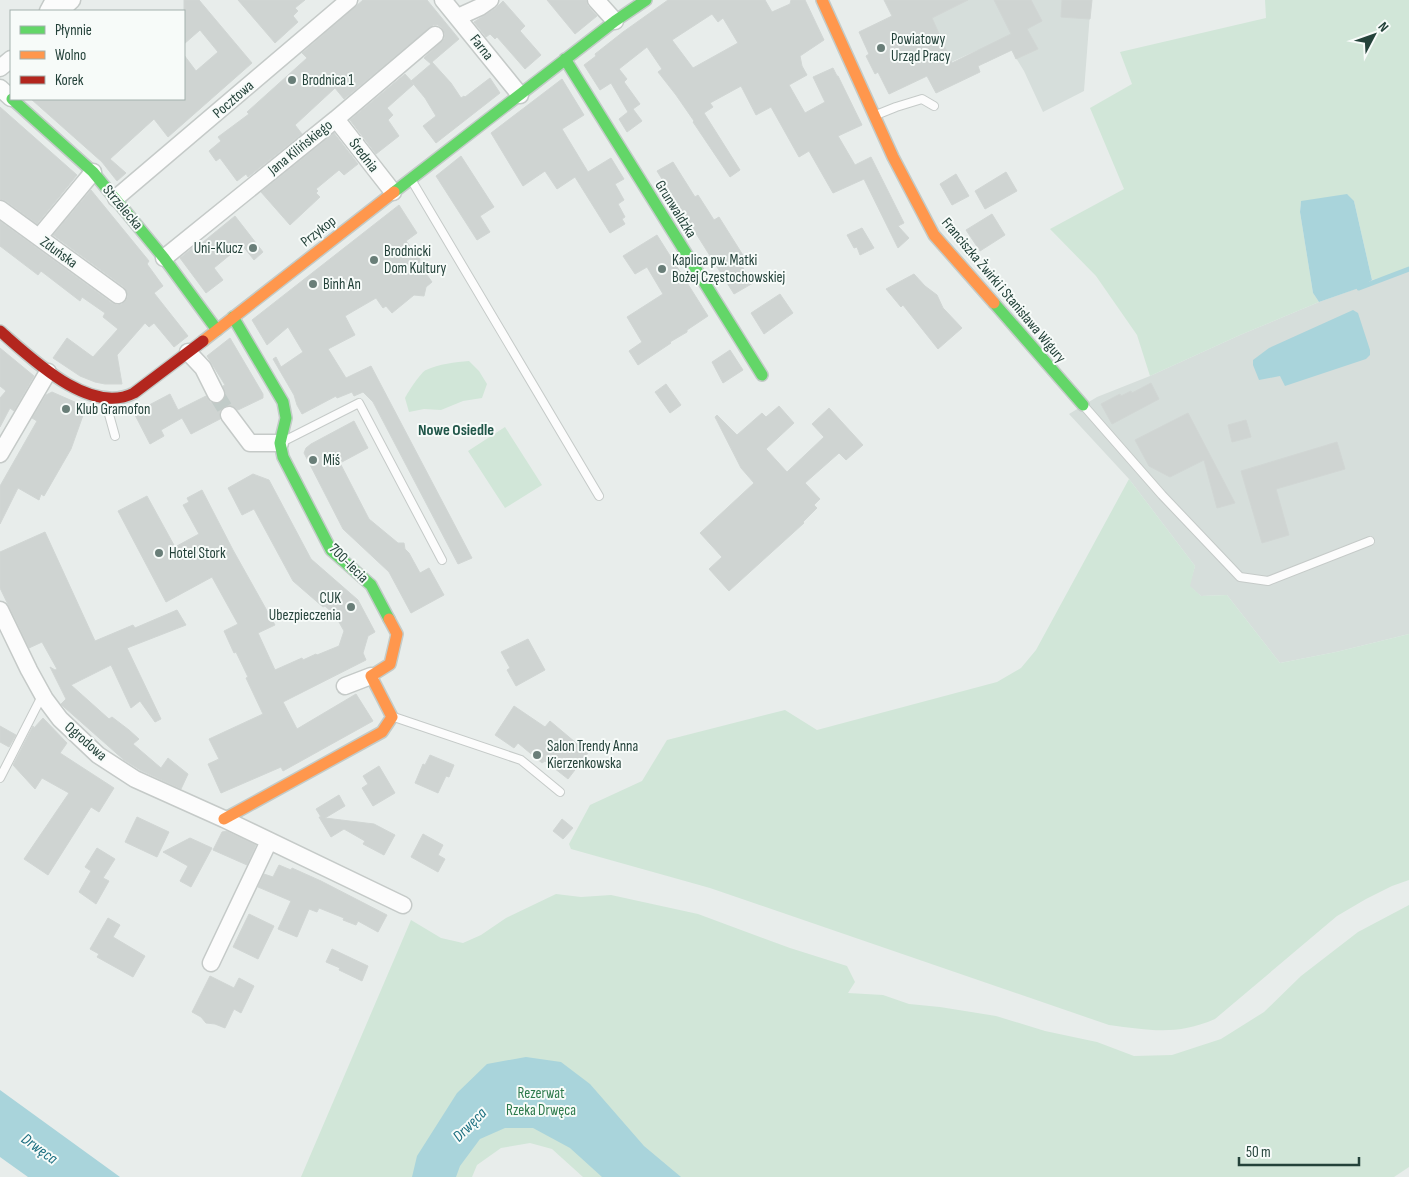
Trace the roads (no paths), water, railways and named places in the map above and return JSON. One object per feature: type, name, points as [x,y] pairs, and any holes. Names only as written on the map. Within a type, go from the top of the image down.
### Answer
[{"type":"street","points":[[61,10],[72,0]]},
{"type":"street","name":"Pocztowa","points":[[116,198],[349,0]]},
{"type":"street","name":"Farna","points":[[442,0],[458,17],[520,95]]},
{"type":"street","points":[[458,17],[490,0]]},
{"type":"street","points":[[596,0],[615,21]]},
{"type":"street","name":"Przykop","points":[[0,332],[48,372],[90,395],[104,398],[126,396],[141,388],[410,178],[615,21],[646,0]]},
{"type":"street","name":"Franciszka Żwirki i Stanisława Wigury","points":[[822,0],[893,157],[934,235],[1083,404]]},
{"type":"street","name":"Jana Kilińskiego","points":[[164,258],[336,119],[435,35]]},
{"type":"street","name":"Grunwaldzka","points":[[566,59],[762,375]]},
{"type":"street","points":[[0,68],[10,60]]},
{"type":"street","name":"Strzelecka","points":[[0,88],[10,96]]},
{"type":"street","name":"Strzelecka","points":[[14,100],[93,172],[116,198],[164,258],[217,330]]},
{"type":"street","name":"Średnia","points":[[336,119],[393,192]]},
{"type":"street","points":[[38,238],[93,172]]},
{"type":"street","name":"Zduńska","points":[[0,209],[118,295]]},
{"type":"street","points":[[229,415],[250,443],[280,443],[286,418],[284,402],[233,317]]},
{"type":"street","points":[[188,352],[203,368],[216,394]]},
{"type":"street","points":[[0,454],[48,372]]},
{"type":"street","name":"700-lecia","points":[[280,443],[284,457],[331,550],[371,585],[398,634],[390,664],[371,676],[345,686]]},
{"type":"street","name":"Ogrodowa","points":[[0,610],[42,694],[60,718],[98,754],[134,779],[224,819],[403,905]]},
{"type":"street","points":[[224,819],[382,732],[392,717],[371,676]]},
{"type":"street","points":[[211,963],[269,841]]},
{"type":"lane","points":[[874,116],[922,99],[934,106]]},
{"type":"lane","points":[[410,178],[599,496]]},
{"type":"lane","points":[[104,398],[115,436]]},
{"type":"lane","points":[[280,443],[359,403],[442,560]]},
{"type":"lane","points":[[1083,404],[1162,495],[1240,577],[1268,581],[1370,541]]},
{"type":"lane","points":[[0,778],[42,694]]},
{"type":"lane","points":[[392,717],[521,760],[560,792]]},
{"type":"water","points":[[1347,194],[1354,201],[1372,280],[1359,288],[1319,302],[1313,293],[1300,212],[1301,201]]},
{"type":"water","points":[[1353,310],[1358,313],[1370,350],[1370,355],[1366,359],[1285,386],[1280,376],[1259,380],[1253,360],[1269,348]]},
{"type":"water","name":"Rezerwat Rzeka Drwęca","points":[[526,1057],[561,1062],[590,1084],[644,1146],[681,1177],[602,1177],[570,1148],[533,1128],[505,1128],[480,1139],[460,1166],[456,1177],[412,1177],[417,1156],[457,1093],[487,1064]]},
{"type":"water","name":"Drwęca","points":[[0,1090],[120,1177],[28,1177],[0,1157]]},
{"type":"waterway","points":[[1359,288],[1409,269]]},
{"type":"tunnel","points":[[216,394],[229,415]]},
{"type":"place","name":"Powiatowy Urząd Pracy","points":[[881,48]]},
{"type":"place","name":"Brodnica 1","points":[[292,80]]},
{"type":"place","name":"Uni-Klucz","points":[[253,248]]},
{"type":"place","name":"Brodnicki Dom Kultury","points":[[374,260]]},
{"type":"place","name":"Kaplica pw. Matki Bożej Częstochowskiej","points":[[662,269]]},
{"type":"place","name":"Binh An","points":[[313,284]]},
{"type":"place","name":"Klub Gramofon","points":[[66,409]]},
{"type":"place","name":"Miś","points":[[313,460]]},
{"type":"place","name":"Hotel Stork","points":[[159,553]]},
{"type":"place","name":"CUK Ubezpieczenia","points":[[351,607]]},
{"type":"place","name":"Salon Trendy Anna Kierzenkowska","points":[[537,755]]},
{"type":"district","name":"Nowe Osiedle","points":[[456,429]]}]
